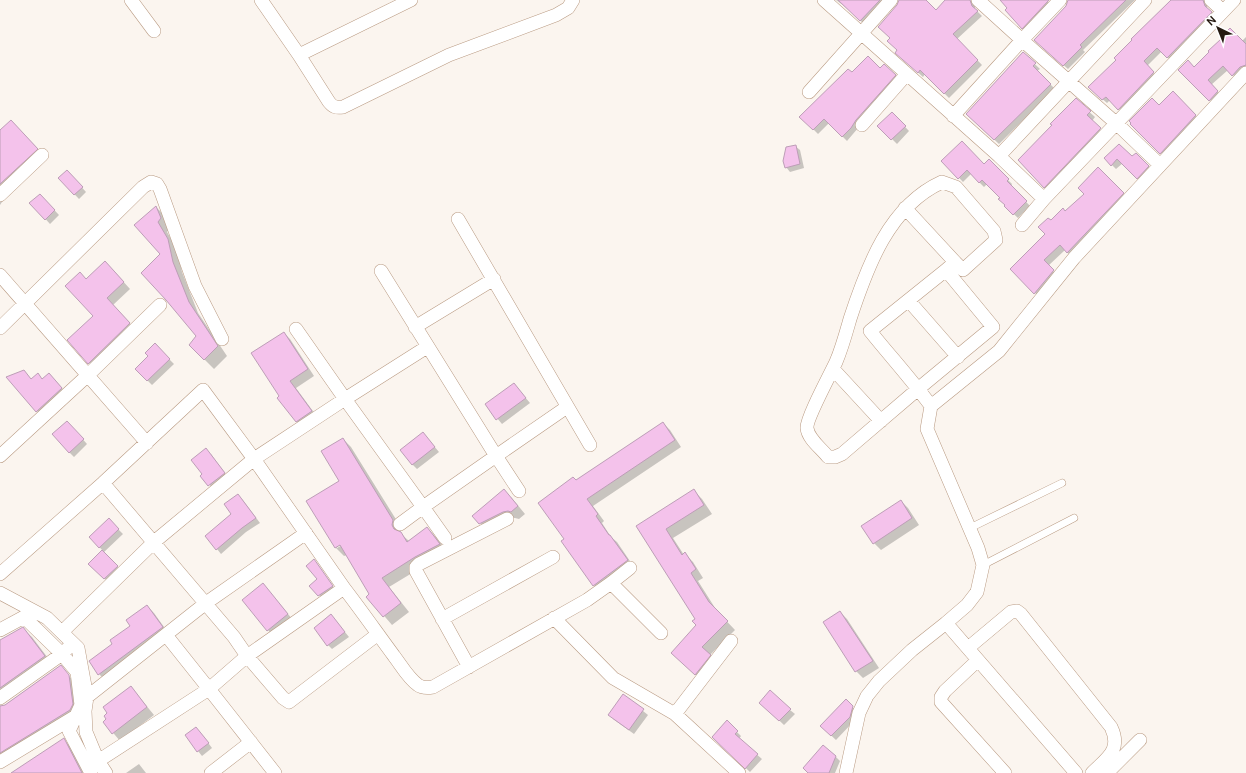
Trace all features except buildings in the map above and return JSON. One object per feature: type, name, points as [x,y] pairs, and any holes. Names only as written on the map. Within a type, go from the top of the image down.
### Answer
[{"type":"street","points":[[131,0],[154,31]]},
{"type":"street","points":[[261,0],[329,102],[332,106],[337,108],[343,107],[449,55],[556,15],[568,8],[573,0]]},
{"type":"street","points":[[299,55],[411,0]]},
{"type":"street","points":[[824,0],[861,35],[999,156],[1044,199]]},
{"type":"street","points":[[809,92],[891,0]]},
{"type":"street","points":[[978,0],[1117,124],[1159,164]]},
{"type":"street","points":[[953,116],[1060,0]]},
{"type":"street","points":[[999,156],[1145,0]]},
{"type":"street","points":[[1211,0],[1224,11]]},
{"type":"street","points":[[1022,225],[1044,199],[1234,0]]},
{"type":"street","points":[[846,773],[859,713],[867,696],[879,681],[912,650],[967,604],[977,592],[983,565],[970,528],[926,429],[931,406],[1000,351],[1074,258],[1159,164],[1246,73]]},
{"type":"street","points":[[862,125],[906,75]]},
{"type":"street","points":[[0,195],[42,155]]},
{"type":"street","points":[[0,328],[143,187],[151,182],[157,184],[160,189],[196,286],[222,339]]},
{"type":"street","points":[[950,266],[963,270],[996,240],[994,231],[956,187],[942,182],[934,186],[905,208],[887,232],[876,252],[863,283],[837,361],[812,412],[807,426],[810,436],[828,457],[835,457],[842,454],[993,327]]},
{"type":"street","points":[[905,208],[950,266],[993,327],[1003,346]]},
{"type":"street","points":[[458,219],[590,445]]},
{"type":"street","points":[[870,331],[909,301],[950,266]]},
{"type":"street","points":[[381,271],[427,347],[519,491]]},
{"type":"street","points":[[0,276],[26,303],[147,443]]},
{"type":"street","points":[[415,327],[494,279]]},
{"type":"street","points":[[909,301],[958,357]]},
{"type":"street","points":[[0,456],[88,375],[160,305]]},
{"type":"street","points":[[848,328],[870,331],[931,406]]},
{"type":"street","points":[[296,329],[445,538]]},
{"type":"street","points":[[62,632],[154,542],[254,459],[427,347]]},
{"type":"street","points":[[833,369],[881,421]]},
{"type":"street","points":[[0,574],[103,483],[203,390],[254,459],[344,588],[410,678],[418,685],[432,687],[469,667],[587,600],[611,584],[630,568]]},
{"type":"street","points":[[400,524],[567,406]]},
{"type":"street","points":[[103,483],[206,603],[234,637],[247,656],[283,698],[289,702],[378,634]]},
{"type":"street","points":[[469,667],[416,571],[416,567],[419,564],[507,519]]},
{"type":"street","points":[[92,773],[69,731],[80,714],[87,697],[206,603],[306,533]]},
{"type":"street","points":[[442,618],[553,557]]},
{"type":"street","points":[[611,584],[662,634]]},
{"type":"street","points":[[98,761],[209,689],[247,656],[344,588]]},
{"type":"street","points":[[0,593],[24,611],[76,672],[81,705],[80,714],[98,761],[106,773]]},
{"type":"street","points":[[968,648],[1011,612],[1017,610],[1021,614],[1112,727],[1115,734],[1116,743],[1113,752],[1092,773]]},
{"type":"street","points":[[24,611],[47,618],[78,648],[87,697]]},
{"type":"street","points":[[0,630],[24,611]]},
{"type":"street","points":[[554,618],[613,678],[675,714],[739,773]]},
{"type":"street","points":[[946,623],[1076,773]]},
{"type":"street","points":[[166,635],[275,773]]},
{"type":"street","points":[[675,714],[731,641]]},
{"type":"street","points":[[0,698],[62,654],[73,643]]},
{"type":"street","points":[[978,660],[944,691],[941,696],[941,702],[1005,773]]},
{"type":"street","points":[[0,762],[80,714]]},
{"type":"street","points":[[1108,773],[1140,740]]},
{"type":"street","points":[[211,773],[252,742]]},
{"type":"lane","points":[[970,528],[1062,483]]},
{"type":"lane","points":[[983,565],[1074,518]]}]
